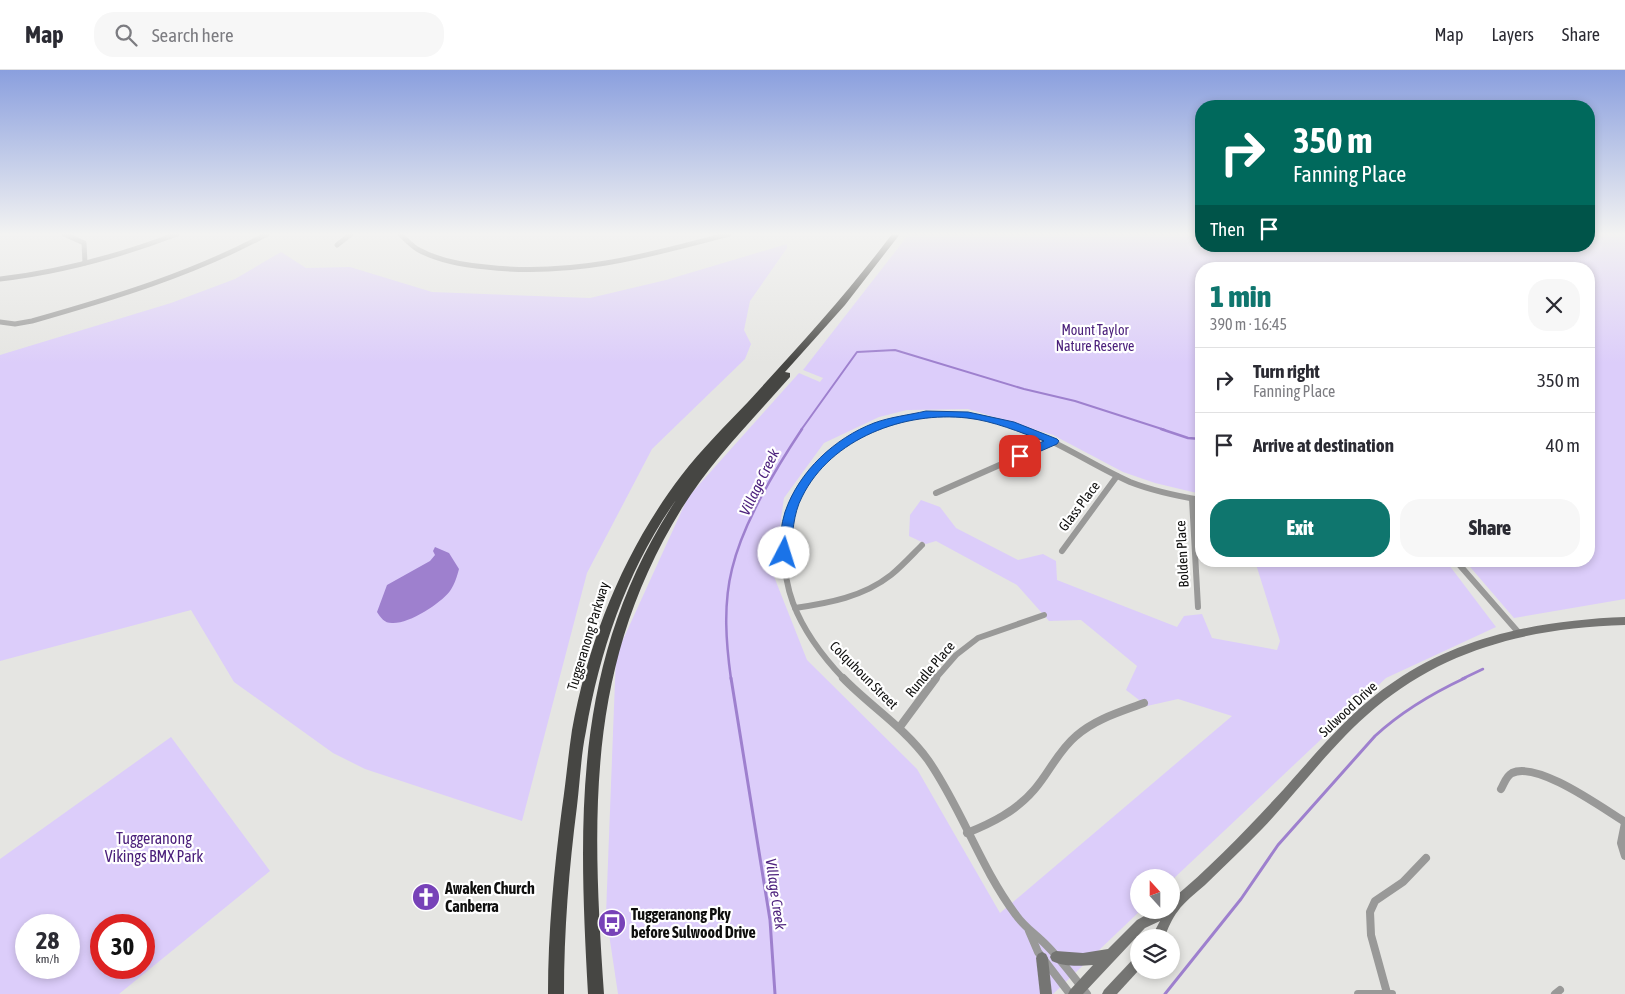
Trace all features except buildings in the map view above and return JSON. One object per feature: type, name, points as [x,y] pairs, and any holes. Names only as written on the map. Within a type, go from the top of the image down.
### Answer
[{"type":"highway","name":"Tuggeranong Parkway","points":[[556,994],[558,908],[573,764],[579,727],[596,658],[623,582],[643,541],[685,479],[862,277]]},
{"type":"highway","name":"Tuggeranong Parkway","points":[[596,994],[590,879],[590,782],[593,748],[605,676],[626,602],[652,546],[693,484],[872,277]]},
{"type":"main road","name":"Sulwood Drive","points":[[1180,899],[1265,819],[1347,728],[1384,694],[1431,665],[1464,649],[1519,633],[1575,624],[1625,621]]},
{"type":"main road","name":"Sulwood Drive","points":[[1078,992],[1110,955],[1141,924],[1150,919]]},
{"type":"main road","points":[[1056,957],[1093,960],[1110,955]]},
{"type":"main road","points":[[1042,958],[1046,994]]},
{"type":"main road","points":[[1108,994],[1130,971]]},
{"type":"street","points":[[1,280],[15,277]]},
{"type":"street","points":[[0,322],[6,324],[26,321],[132,292],[172,277]]},
{"type":"street","name":"Colquhoun Street","points":[[1078,992],[1042,958],[1029,931],[1004,899],[930,765],[898,728],[827,661],[806,630],[795,608],[786,574],[784,553],[790,514],[797,496],[812,472],[841,445],[859,434],[887,422],[918,416],[946,414],[978,416],[1000,421],[1054,441],[1118,476],[1154,490],[1195,499]]},
{"type":"street","points":[[936,493],[1054,441]]},
{"type":"street","name":"Glass Place","points":[[1062,552],[1118,476]]},
{"type":"street","name":"Bolden Place","points":[[1192,499],[1195,553]]},
{"type":"street","points":[[795,608],[839,601],[874,587],[888,577],[922,545]]},
{"type":"street","name":"Bolden Place","points":[[1196,567],[1198,607]]},
{"type":"street","points":[[1461,567],[1519,633]]},
{"type":"street","name":"Rundle Place","points":[[898,728],[966,646],[980,637],[1044,615]]},
{"type":"street","points":[[967,832],[1008,814],[1026,800],[1041,782],[1059,753],[1082,730],[1101,719],[1144,703]]},
{"type":"street","points":[[1501,789],[1507,777],[1512,773],[1524,772],[1539,774],[1564,785],[1625,822],[1621,844],[1625,856]]},
{"type":"street","points":[[1358,994],[1389,994],[1371,935],[1370,912],[1375,901],[1403,882],[1426,858]]},
{"type":"street","name":"Colquhoun Street","points":[[1029,931],[1041,940],[1056,957],[1078,992]]},
{"type":"green space","points":[[238,277],[383,277],[432,292],[590,298],[676,277],[767,277],[750,301],[744,330],[751,344],[745,359],[652,449],[587,573],[522,821],[365,769],[333,753],[234,682],[191,610],[0,661],[0,355],[171,303]]},
{"type":"green space","name":"Mount Taylor Nature Reserve","points":[[875,277],[1195,277],[1195,493],[1155,483],[1123,472],[1053,435],[968,409],[907,410],[879,417],[824,443],[784,498],[773,574],[807,660],[917,769],[1000,913],[1232,716],[1178,699],[1147,706],[1126,690],[1137,666],[1081,620],[1049,621],[1017,585],[936,541],[926,544],[909,536],[910,515],[921,500],[940,507],[956,528],[1018,560],[1043,554],[1056,561],[1057,580],[1177,627],[1184,616],[1202,614],[1212,638],[1277,650],[1280,641],[1257,567],[1451,567],[1496,627],[1386,678],[1180,873],[1180,869],[1130,869],[1130,919],[1132,919],[1053,994],[618,994],[606,914],[616,655],[688,497],[799,373],[820,382],[823,378],[803,370]]},
{"type":"green space","points":[[1595,277],[1625,277],[1625,599],[1514,618],[1470,567],[1595,567]]},
{"type":"green space","name":"Tuggeranong Vikings BMX Park","points":[[171,737],[270,871],[155,965],[155,914],[90,914],[90,979],[137,979],[119,994],[0,994],[0,859]]},
{"type":"shaded area","points":[[435,547],[449,553],[459,569],[455,583],[450,591],[432,607],[415,617],[399,622],[389,623],[385,621],[377,612],[387,585],[430,561],[435,555],[433,551]]},
{"type":"waterway","name":"Village Creek","points":[[801,430],[857,352],[895,350],[1024,389],[1075,401],[1165,430]]},
{"type":"waterway","name":"Village Creek","points":[[731,679],[726,610],[729,583],[737,551],[761,496],[802,429]]},
{"type":"waterway","name":"Village Creek","points":[[1161,429],[1195,439]]},
{"type":"waterway","points":[[1462,679],[1483,669]]},
{"type":"waterway","name":"Village Creek","points":[[731,678],[770,920],[775,994]]},
{"type":"waterway","points":[[1165,994],[1241,899],[1278,845],[1375,736],[1418,704],[1465,678]]},
{"type":"place","name":"Awaken Church Canberra","points":[[426,897]]},
{"type":"place","name":"Tuggeranong Pky before Sulwood Drive","points":[[612,923]]},
{"type":"route","points":[[784,553],[790,514],[801,488],[812,472],[841,445],[859,434],[887,422],[926,414],[978,416],[1010,424],[1054,441],[1020,456]]}]
